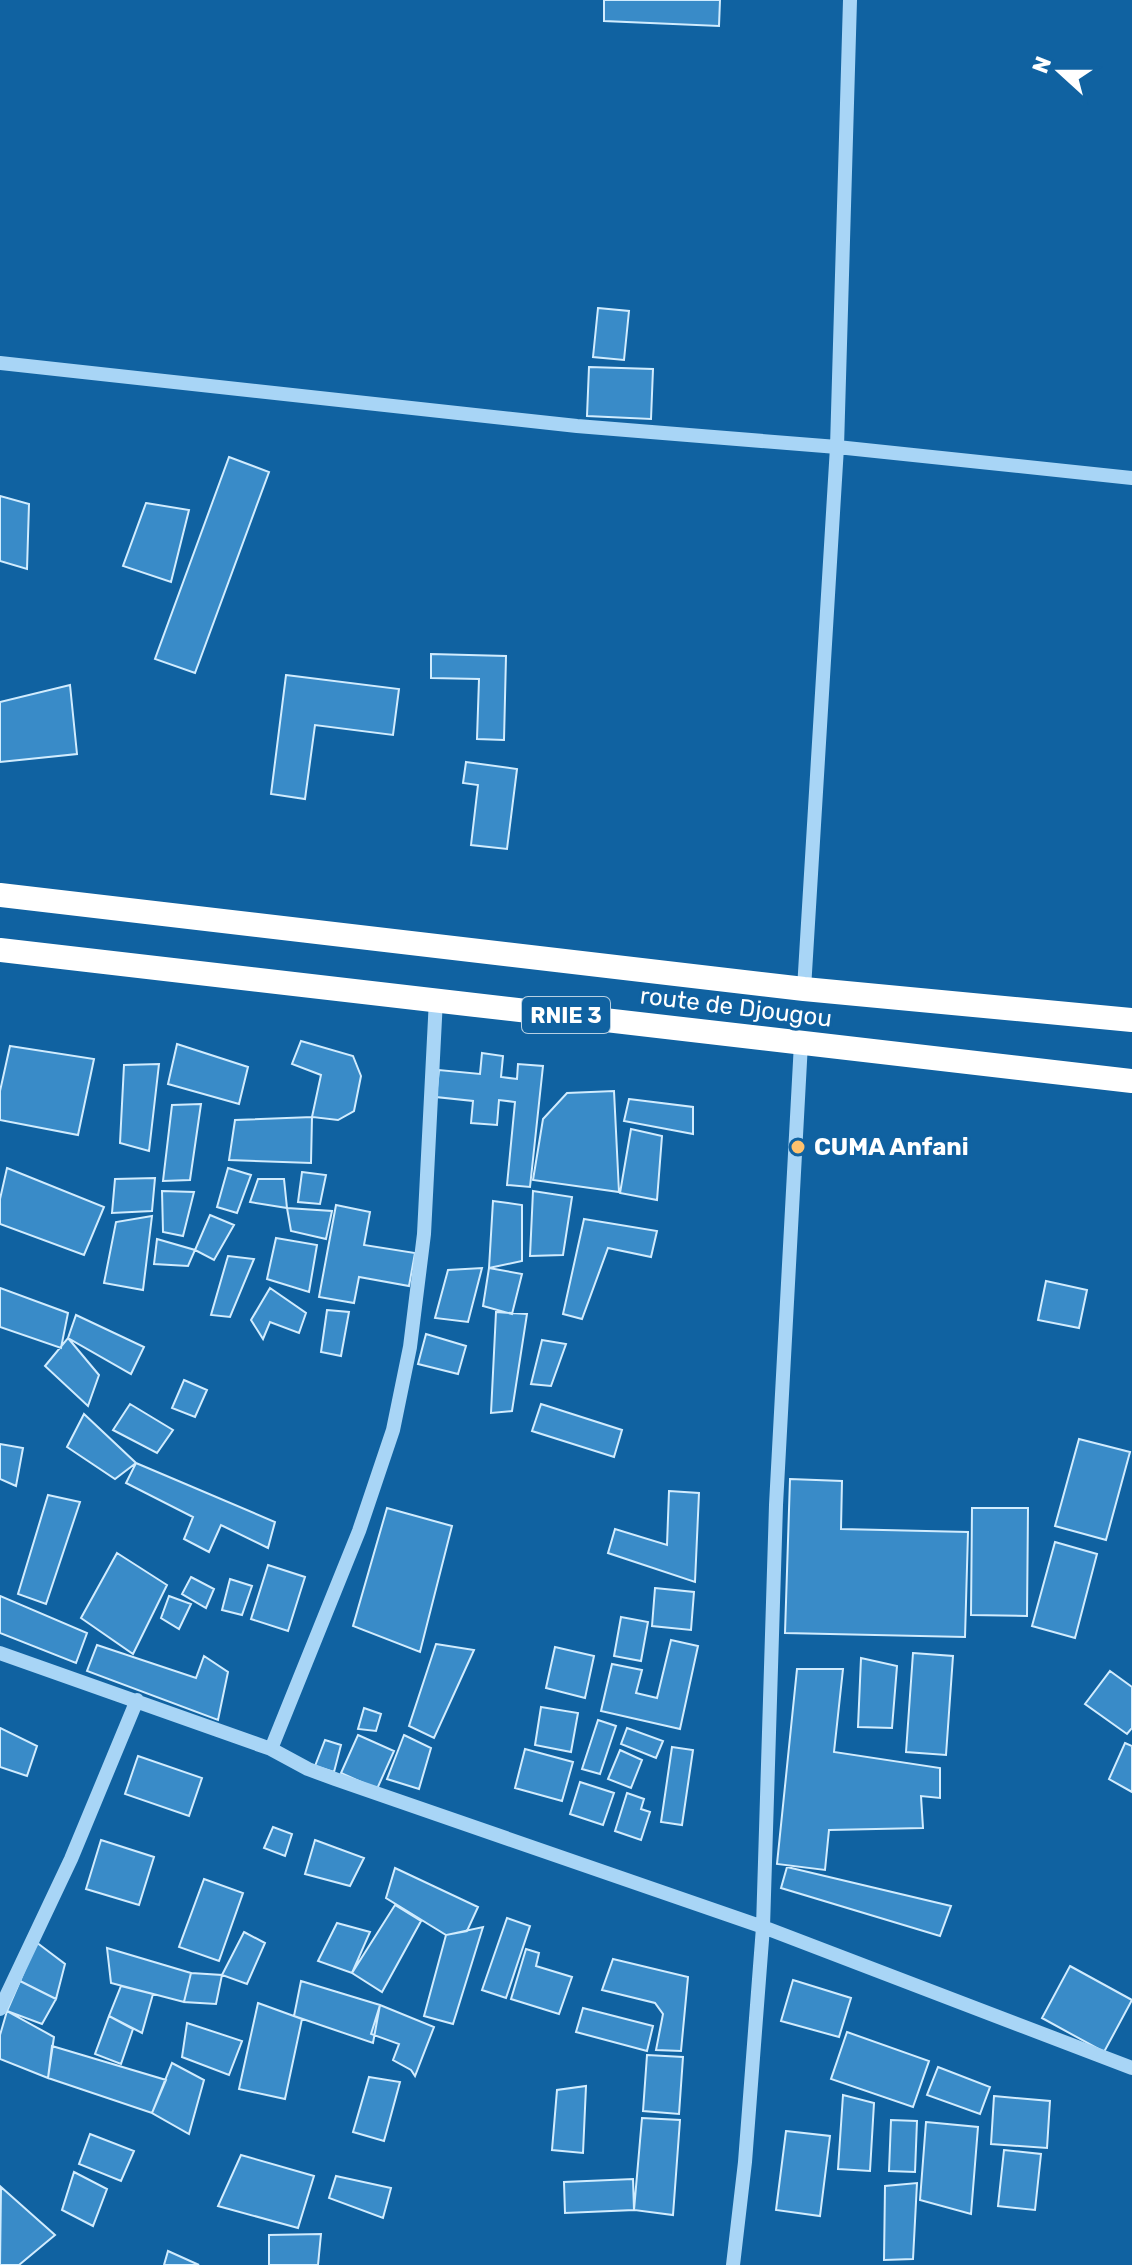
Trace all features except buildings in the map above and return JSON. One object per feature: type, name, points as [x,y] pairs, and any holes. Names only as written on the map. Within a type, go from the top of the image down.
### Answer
[{"type":"highway","name":"route de Djougou","points":[[0,895],[804,989],[1132,1020]]},
{"type":"highway","name":"route de Djougou","points":[[0,950],[1132,1081]]},
{"type":"street","points":[[804,989],[837,447],[850,0]]},
{"type":"street","points":[[0,363],[577,426],[837,447],[1132,478]]},
{"type":"street","points":[[271,1749],[359,1531],[393,1430],[410,1347],[424,1234],[436,999]]},
{"type":"street","points":[[733,2265],[745,2162],[763,1927],[776,1505],[801,1043]]},
{"type":"street","points":[[0,1653],[271,1749],[308,1769],[335,1779],[763,1927],[1132,2068]]},
{"type":"street","points":[[0,2009],[71,1859],[137,1700]]},
{"type":"place","name":"CUMA Anfani","points":[[798,1147]]}]
